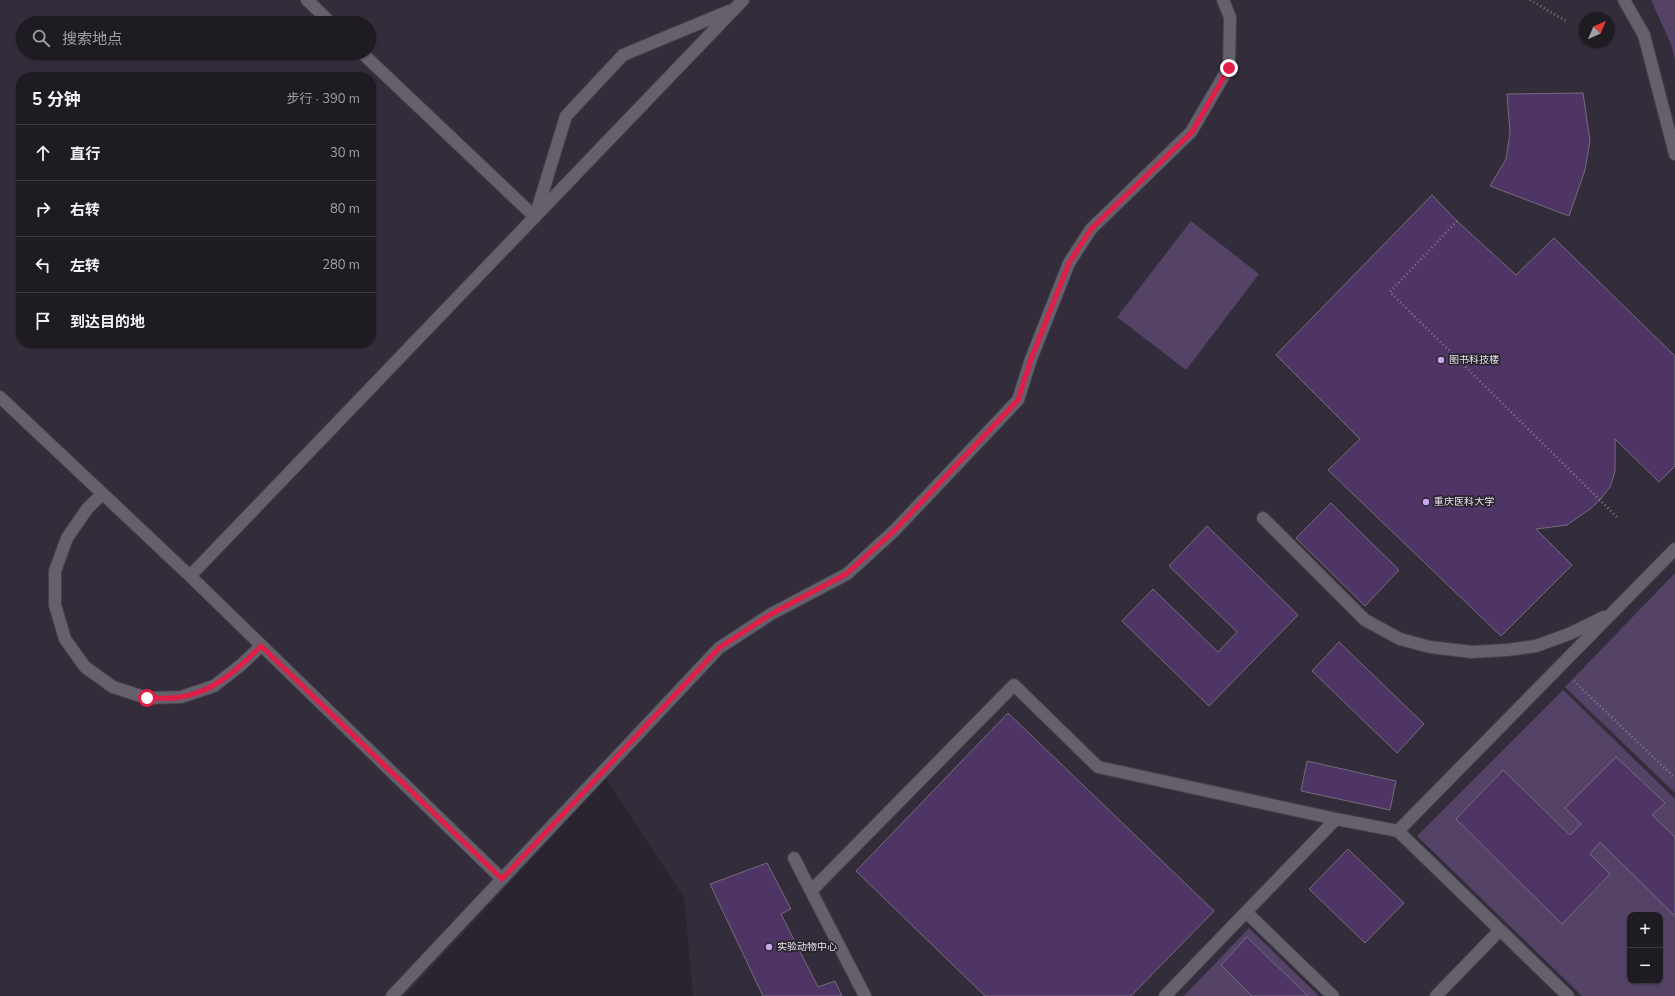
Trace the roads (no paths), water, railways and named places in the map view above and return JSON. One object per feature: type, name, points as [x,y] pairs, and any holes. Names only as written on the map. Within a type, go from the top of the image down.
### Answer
[{"type":"lane","points":[[307,0],[324,16]]},
{"type":"lane","points":[[190,576],[743,0]]},
{"type":"lane","points":[[392,996],[719,648],[771,614],[846,574],[894,531],[1018,400],[1031,359],[1069,263],[1091,229],[1192,132],[1229,68],[1230,17],[1223,0]]},
{"type":"lane","points":[[1624,0],[1644,35],[1675,154]]},
{"type":"lane","points":[[535,217],[566,116],[623,56],[734,9]]},
{"type":"lane","points":[[369,60],[535,217]]},
{"type":"lane","points":[[0,396],[190,576],[502,879]]},
{"type":"lane","points":[[102,494],[87,509],[67,538],[55,571],[55,605],[63,632],[65,638],[85,667],[113,687],[140,696],[147,698],[182,697],[214,686],[242,665],[261,646]]},
{"type":"lane","points":[[1263,518],[1365,620],[1400,639],[1430,648],[1472,652],[1507,650],[1536,646],[1569,634],[1612,614]]},
{"type":"lane","points":[[1398,831],[1675,549]]},
{"type":"lane","points":[[811,891],[1014,685],[1098,767],[1336,820],[1398,831],[1568,996]]},
{"type":"lane","points":[[1165,996],[1336,820]]},
{"type":"lane","points":[[794,858],[865,996]]},
{"type":"lane","points":[[1246,912],[1333,996]]},
{"type":"lane","points":[[1436,996],[1500,930]]},
{"type":"place","name":"图书科技楼","points":[[1441,360]]},
{"type":"place","name":"重庆医科大学","points":[[1426,502]]},
{"type":"place","name":"实验动物中心","points":[[769,947]]}]
